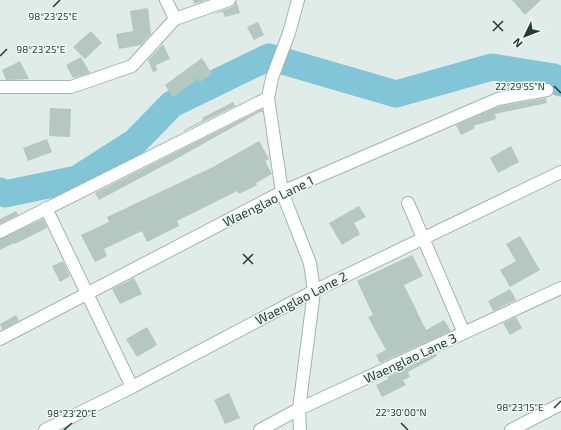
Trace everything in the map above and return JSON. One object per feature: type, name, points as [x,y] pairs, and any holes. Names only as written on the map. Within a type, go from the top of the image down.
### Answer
[{"type":"street","points":[[166,0],[175,19]]},
{"type":"street","points":[[0,87],[71,87],[132,66],[175,19],[229,0]]},
{"type":"street","points":[[298,0],[289,32],[272,78],[268,98],[282,192],[310,263],[314,291],[298,410],[300,430]]},
{"type":"street","name":"Waenglao Lane 1","points":[[0,339],[282,192],[498,99],[547,90]]},
{"type":"street","points":[[0,232],[268,98]]},
{"type":"street","name":"Waenglao Lane 2","points":[[45,430],[314,291],[561,172]]},
{"type":"street","points":[[408,203],[464,333]]},
{"type":"street","points":[[46,208],[132,386]]},
{"type":"street","name":"Waenglao Lane 3","points":[[260,430],[298,410],[561,288]]},
{"type":"street","points":[[511,430],[561,404]]},
{"type":"building","points":[[193,0],[206,0],[194,4]]},
{"type":"building","points":[[236,0],[240,13],[225,17],[223,12],[213,14],[232,7],[235,5]]},
{"type":"building","points":[[512,0],[541,0],[525,15]]},
{"type":"building","points":[[148,8],[151,34],[141,45],[119,49],[116,34],[133,31],[130,11]]},
{"type":"building","points":[[258,22],[264,35],[254,40],[247,27]]},
{"type":"building","points":[[91,31],[102,43],[85,59],[73,47]]},
{"type":"building","points":[[163,44],[170,59],[156,65],[157,71],[153,72],[148,60]]},
{"type":"building","points":[[81,57],[90,73],[73,78],[66,65]]},
{"type":"building","points":[[202,58],[212,74],[200,82],[198,79],[173,97],[165,85]]},
{"type":"building","points":[[20,61],[29,79],[6,80],[2,70]]},
{"type":"building","points":[[527,86],[496,92],[496,89]]},
{"type":"building","points":[[546,98],[547,103],[495,114],[496,119],[473,126],[475,128],[461,135],[456,125],[500,106]]},
{"type":"building","points":[[233,102],[235,106],[184,131],[203,120],[202,118]]},
{"type":"building","points":[[50,108],[71,109],[70,137],[49,136]]},
{"type":"building","points":[[262,109],[263,112],[260,112],[99,200],[95,193]]},
{"type":"building","points":[[47,139],[52,152],[28,161],[23,148]]},
{"type":"building","points":[[259,141],[269,159],[265,161],[272,174],[256,183],[257,185],[239,194],[237,191],[177,221],[179,226],[147,242],[142,231],[104,249],[107,256],[95,262],[81,235],[109,222],[107,217],[213,167]]},
{"type":"building","points":[[511,146],[519,162],[498,173],[490,158]]},
{"type":"building","points":[[359,206],[366,217],[354,223],[360,234],[342,245],[329,223]]},
{"type":"building","points":[[16,211],[18,215],[0,224],[0,219]]},
{"type":"building","points":[[43,219],[47,228],[0,250],[0,239]]},
{"type":"building","points":[[520,236],[540,270],[510,287],[500,270],[516,261],[506,244]]},
{"type":"building","points":[[412,255],[423,276],[404,285],[426,330],[444,320],[451,331],[380,363],[376,355],[386,350],[368,317],[373,315],[357,281]]},
{"type":"building","points":[[63,261],[70,276],[60,282],[52,266]]},
{"type":"building","points":[[134,278],[142,294],[120,304],[112,289]]},
{"type":"building","points":[[510,289],[516,300],[493,311],[488,301]]},
{"type":"building","points":[[16,315],[19,321],[2,330],[0,324]]},
{"type":"building","points":[[516,317],[522,328],[510,335],[503,323]]},
{"type":"building","points":[[147,327],[157,345],[137,357],[126,339]]},
{"type":"building","points":[[442,351],[436,354],[437,356],[408,372],[410,377],[403,380],[406,385],[382,397],[376,385],[388,379],[387,377]]},
{"type":"building","points":[[229,393],[240,418],[225,424],[214,400]]},
{"type":"waterway","points":[[0,191],[5,194],[77,179],[135,142],[172,104],[269,57],[396,94],[492,67],[554,77],[561,83]]}]
